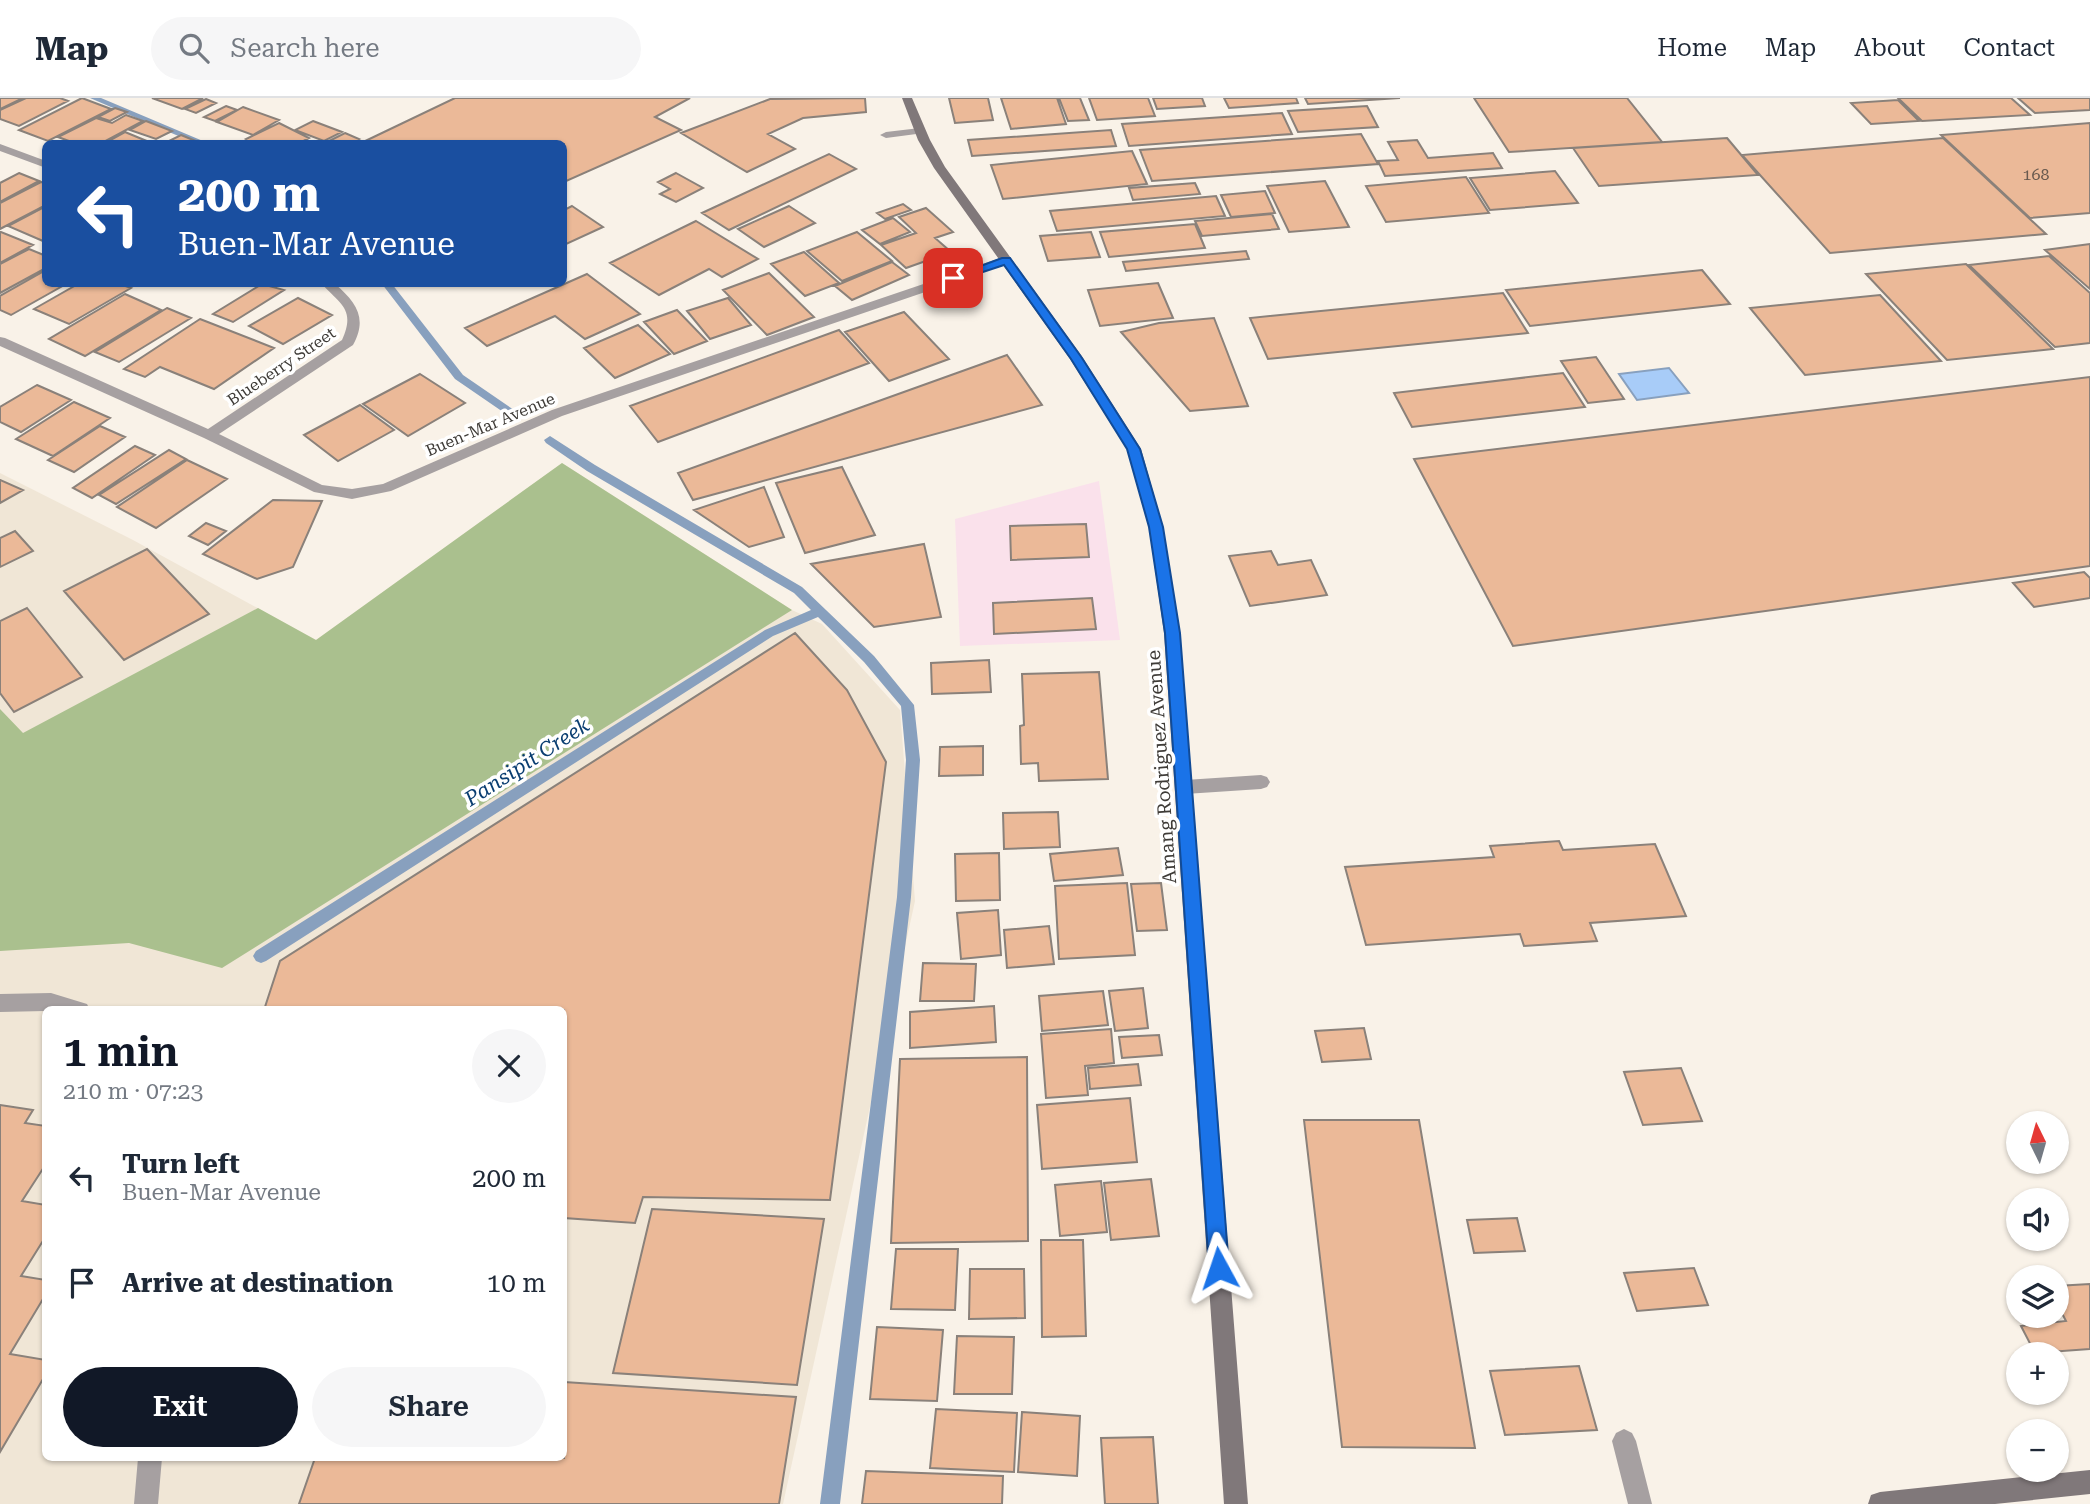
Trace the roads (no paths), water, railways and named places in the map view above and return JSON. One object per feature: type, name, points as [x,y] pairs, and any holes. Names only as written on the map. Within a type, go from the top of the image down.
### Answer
[{"type":"main road","name":"Amang Rodriguez Avenue","points":[[907,98],[920,131],[947,179],[1076,358],[1134,449],[1156,527],[1172,633],[1185,788],[1200,1040],[1236,1504]]},
{"type":"main road","points":[[1880,1504],[2090,1482]]},
{"type":"street","points":[[886,135],[920,131]]},
{"type":"street","points":[[0,147],[42,163]]},
{"type":"street","name":"Buen-Mar Avenue","points":[[0,341],[209,435],[318,489],[352,494],[386,488],[557,413],[1006,260]]},
{"type":"street","name":"Blueberry Street","points":[[209,435],[348,342],[356,326],[354,311],[331,287]]},
{"type":"street","points":[[1185,788],[1261,782]]},
{"type":"street","points":[[0,1003],[51,1002],[66,1006]]},
{"type":"street","points":[[1624,1441],[1640,1504]]},
{"type":"street","points":[[146,1504],[150,1461]]},
{"type":"water","points":[[1669,368],[1689,393],[1637,400],[1619,374]]},
{"type":"waterway","name":"Pansipit Creek","points":[[94,98],[196,140]]},
{"type":"waterway","name":"Pansipit Creek","points":[[389,287],[459,377],[510,412]]},
{"type":"waterway","points":[[550,440],[591,468],[798,590],[869,659],[907,705],[913,760],[904,897],[830,1504]]},
{"type":"waterway","name":"Pansipit Creek","points":[[261,956],[769,633],[819,611]]}]
